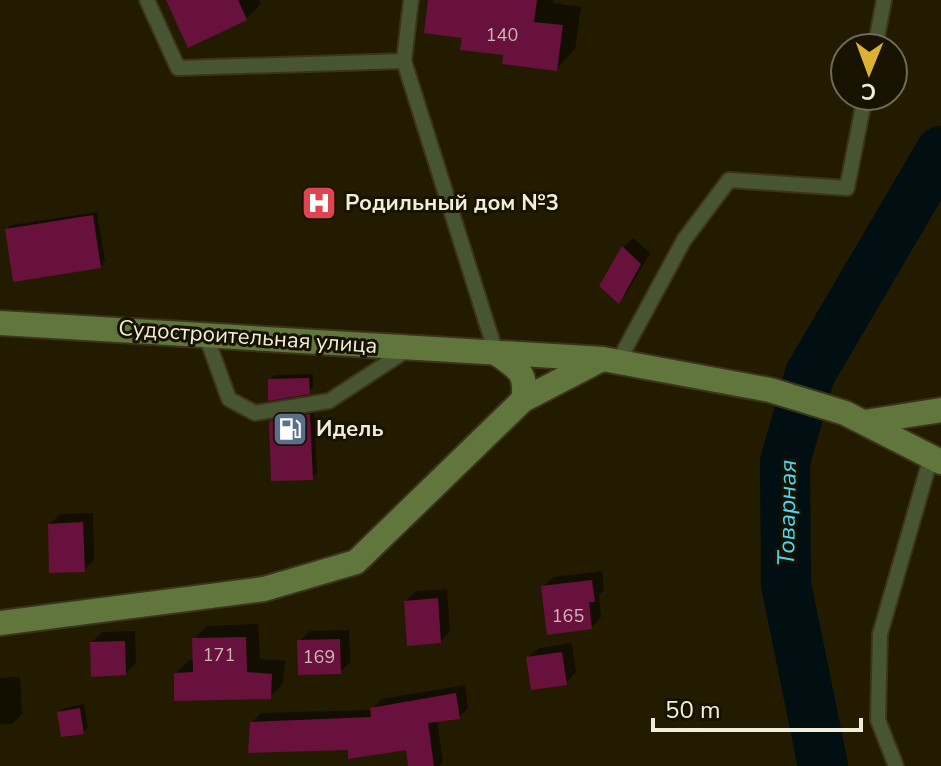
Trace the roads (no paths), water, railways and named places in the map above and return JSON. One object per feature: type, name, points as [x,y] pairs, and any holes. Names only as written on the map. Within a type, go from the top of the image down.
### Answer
[{"type":"main road","name":"Судостроительная улица","points":[[0,323],[610,361],[770,390],[855,418],[936,459]]},
{"type":"main road","points":[[496,353],[519,369],[526,384],[523,400]]},
{"type":"main road","points":[[0,623],[264,589],[356,562],[523,400],[610,361]]},
{"type":"main road","points":[[855,418],[941,410]]},
{"type":"lane","points":[[147,0],[178,68],[404,61]]},
{"type":"lane","points":[[411,0],[404,61],[496,353]]},
{"type":"lane","points":[[878,32],[884,0]]},
{"type":"lane","points":[[610,361],[684,240],[729,180],[847,188],[862,112]]},
{"type":"lane","points":[[206,336],[229,399],[255,413],[329,401],[411,347]]},
{"type":"lane","points":[[896,766],[878,720],[880,634],[936,459]]},
{"type":"waterway","name":"Товарная","points":[[823,766],[786,584],[785,462],[810,374],[941,151]]},
{"type":"place","name":"Родильный дом №3","points":[[319,203]]},
{"type":"place","name":"Идель","points":[[290,429]]}]
